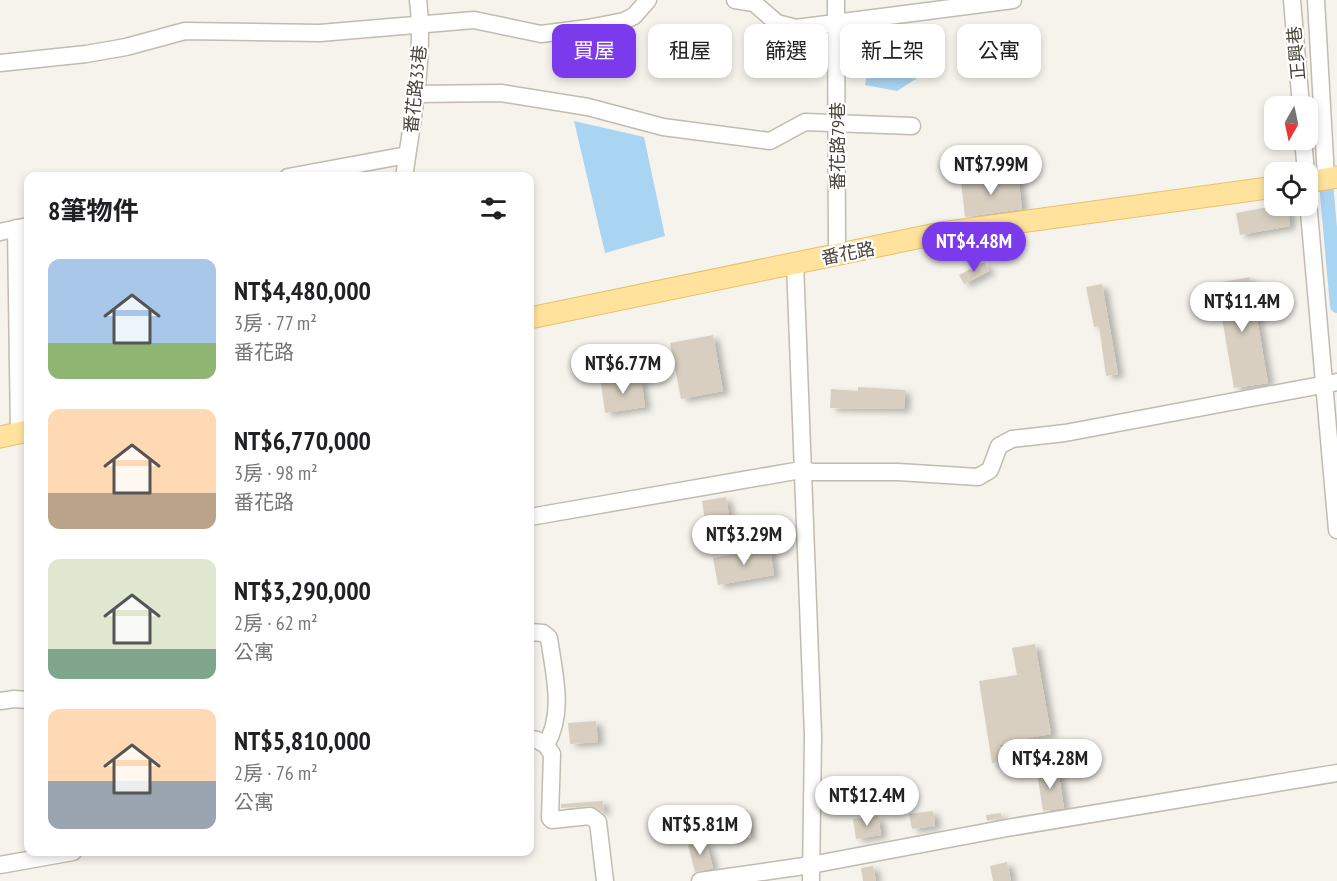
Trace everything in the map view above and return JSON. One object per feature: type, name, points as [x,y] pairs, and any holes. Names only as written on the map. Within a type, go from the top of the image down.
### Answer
[{"type":"main road","name":"番花路","points":[[534,317],[941,234],[1264,189]]},
{"type":"street","name":"番花路33巷","points":[[405,172],[421,24],[418,0]]},
{"type":"street","points":[[0,63],[86,54],[126,47],[185,31],[320,33],[474,20],[541,34],[624,21],[634,16],[648,0]]},
{"type":"street","points":[[735,0],[754,3],[777,23],[796,28],[1013,0]]},
{"type":"street","name":"番花路79巷","points":[[836,0],[837,255]]},
{"type":"street","name":"正興巷","points":[[1292,0],[1300,96]]},
{"type":"street","points":[[1316,0],[1324,179]]},
{"type":"street","points":[[415,94],[501,93],[588,106],[663,127],[771,141],[805,122],[912,126]]},
{"type":"street","points":[[315,172],[407,155]]},
{"type":"street","points":[[1310,216],[1330,384],[1337,530]]},
{"type":"street","points":[[15,228],[16,434]]},
{"type":"street","points":[[795,263],[801,470],[813,735],[811,873]]},
{"type":"street","points":[[534,517],[801,470],[898,472],[978,477],[990,470],[999,446],[1012,439],[1065,433],[1330,384]]},
{"type":"street","points":[[534,632],[543,633],[549,638],[558,705],[553,733],[546,745]]},
{"type":"street","points":[[0,701],[24,700]]},
{"type":"street","points":[[534,740],[546,745],[552,754],[550,818],[558,821],[590,816],[598,822],[605,881]]},
{"type":"street","points":[[700,881],[811,873],[1006,828],[1337,773]]},
{"type":"street","points":[[0,865],[51,856]]},
{"type":"water","points":[[866,78],[918,78],[897,91],[865,85]]},
{"type":"water","points":[[574,121],[644,137],[665,236],[605,253]]},
{"type":"building","points":[[1018,175],[1022,209],[965,217],[961,181]]},
{"type":"building","points":[[1264,208],[1264,216],[1289,216],[1290,226],[1240,235],[1236,213]]},
{"type":"building","points":[[984,262],[989,271],[964,284],[959,275]]},
{"type":"building","points":[[1250,277],[1268,383],[1234,388],[1216,283]]},
{"type":"building","points":[[1102,284],[1118,374],[1106,376],[1099,326],[1094,327],[1086,287]]},
{"type":"building","points":[[713,335],[723,391],[681,399],[670,343]]},
{"type":"building","points":[[641,378],[645,407],[605,413],[601,383]]},
{"type":"building","points":[[858,387],[905,390],[904,409],[830,408],[831,389],[858,391]]},
{"type":"building","points":[[726,497],[731,528],[707,532],[702,501]]},
{"type":"building","points":[[770,548],[774,575],[718,585],[713,558]]},
{"type":"building","points":[[1035,644],[1051,734],[1000,745],[1003,761],[992,763],[979,681],[1017,675],[1012,648]]},
{"type":"building","points":[[596,721],[598,742],[570,744],[568,723]]},
{"type":"building","points":[[1058,770],[1064,808],[1043,811],[1037,773]]},
{"type":"building","points":[[603,801],[604,813],[590,806],[561,808],[561,804]]},
{"type":"building","points":[[748,810],[751,837],[731,840],[728,813]]},
{"type":"building","points":[[933,811],[935,826],[912,829],[909,814]]},
{"type":"building","points":[[1001,813],[1001,818],[987,821],[986,815]]},
{"type":"building","points":[[878,816],[881,835],[856,839],[853,819]]},
{"type":"building","points":[[706,841],[713,868],[695,872],[688,845]]},
{"type":"building","points":[[1007,862],[1011,881],[993,881],[990,866]]},
{"type":"building","points":[[873,866],[876,881],[863,881],[861,868]]},
{"type":"waterway","points":[[1325,172],[1337,306]]}]
